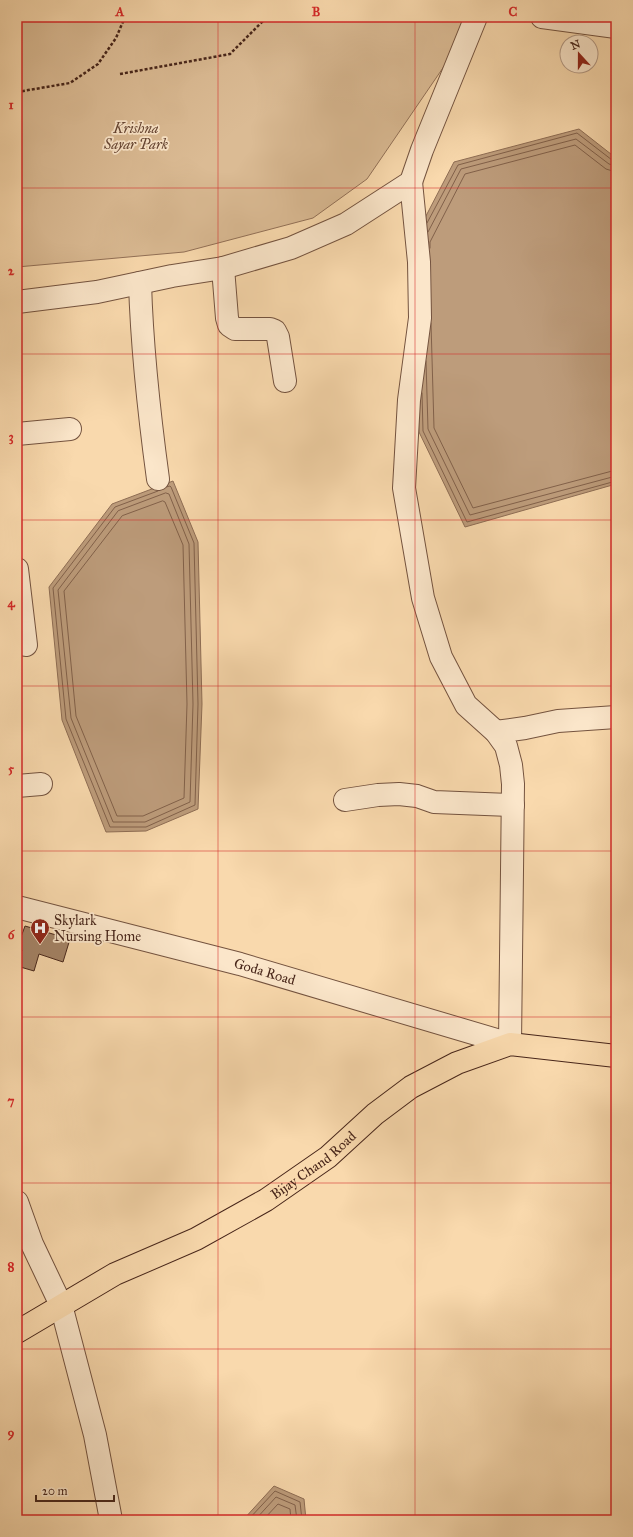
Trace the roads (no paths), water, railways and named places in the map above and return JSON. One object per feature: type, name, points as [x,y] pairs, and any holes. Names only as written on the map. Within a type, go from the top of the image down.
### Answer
[{"type":"main road","name":"Bijay Chand Road","points":[[17,1332],[115,1274],[196,1239],[266,1200],[328,1156],[375,1114],[411,1087],[457,1062],[510,1044],[616,1056]]},
{"type":"street","points":[[476,17],[422,150],[411,182],[419,262],[420,318],[409,400],[404,488],[423,598],[441,657],[466,705],[496,732],[506,746],[511,765],[513,805],[510,1044]]},
{"type":"street","points":[[542,17],[616,27]]},
{"type":"street","points":[[17,302],[98,292],[223,268],[290,248],[346,224],[411,182]]},
{"type":"street","points":[[223,268],[227,318],[229,325],[235,329],[270,329],[275,331],[278,337],[285,381]]},
{"type":"street","points":[[140,283],[145,384],[158,479]]},
{"type":"street","points":[[17,434],[70,430]]},
{"type":"street","points":[[17,569],[26,645]]},
{"type":"street","points":[[496,732],[558,721],[616,717]]},
{"type":"street","points":[[17,786],[41,784]]},
{"type":"street","points":[[345,800],[378,795],[399,794],[417,796],[434,802],[513,805]]},
{"type":"street","name":"Goda Road","points":[[17,907],[240,964],[510,1044]]},
{"type":"street","points":[[17,1202],[24,1245],[61,1305],[95,1435],[111,1520]]},
{"type":"water","points":[[579,129],[616,158],[616,484],[465,527],[419,432],[414,239],[454,162]]},
{"type":"water","points":[[173,481],[198,542],[202,704],[198,809],[146,831],[106,832],[62,720],[49,587],[112,504]]},
{"type":"water","points":[[274,1486],[304,1499],[306,1520],[243,1520]]},
{"type":"place","name":"Skylark Nursing Home","points":[[40,945]]},
{"type":"park label","name":"Krishna Sayar Park","points":[[136,136]]}]
